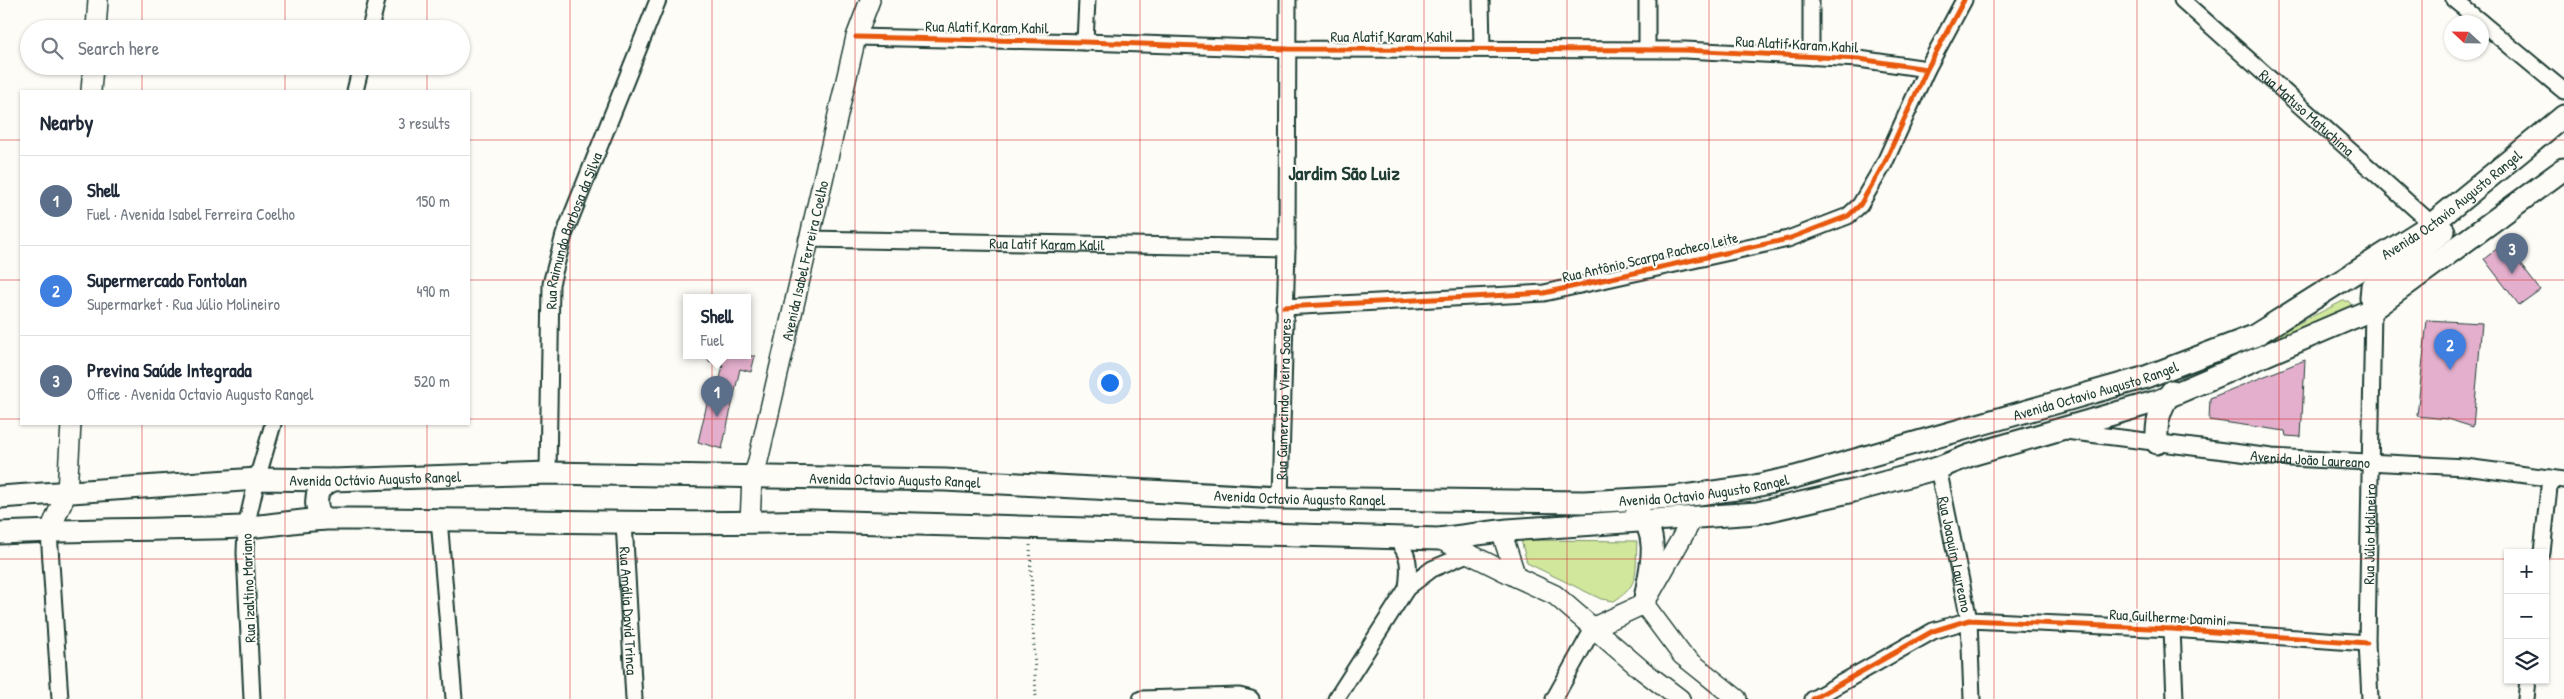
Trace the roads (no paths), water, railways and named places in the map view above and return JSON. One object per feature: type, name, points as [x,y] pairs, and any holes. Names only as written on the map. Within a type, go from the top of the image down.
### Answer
[{"type":"main road","name":"Avenida Octavio Augusto Rangel","points":[[752,477],[945,480],[1280,498],[1584,502],[1676,497],[1751,487],[1795,477],[2144,378],[2254,336],[2432,224],[2564,116]]},
{"type":"main road","name":"Avenida Octavio Augusto Rangel","points":[[750,523],[811,521],[1395,536],[1439,539],[1508,530],[1757,513],[1853,491],[1938,468],[2168,397],[2374,309],[2564,169]]},
{"type":"main road","points":[[2374,309],[2371,298],[2372,286],[2448,228],[2476,201],[2486,181]]},
{"type":"main road","points":[[2157,443],[2156,422],[2168,397],[2183,378],[2254,336]]},
{"type":"main road","name":"Avenida Octávio Augusto Rangel","points":[[0,497],[257,479],[332,480],[548,473],[752,477]]},
{"type":"main road","points":[[322,520],[316,509],[318,489],[332,480]]},
{"type":"main road","points":[[1508,530],[1516,520],[1529,513],[1584,502],[1635,510],[1647,521],[1653,548],[1644,604]]},
{"type":"main road","points":[[0,533],[246,527],[322,520],[439,519],[750,523]]},
{"type":"street","points":[[97,20],[98,0]]},
{"type":"street","points":[[372,20],[377,0]]},
{"type":"street","name":"Rua Raimundo Barbosa da Silva","points":[[548,473],[551,284],[564,235],[658,0]]},
{"type":"street","name":"Avenida Isabel Ferreira Coelho","points":[[750,523],[752,477],[757,465],[856,37],[870,0]]},
{"type":"street","points":[[1085,42],[1087,0]]},
{"type":"street","name":"Rua Gumercindo Vieira Soares","points":[[1280,498],[1287,248],[1288,0]]},
{"type":"street","points":[[1481,0],[1482,48]]},
{"type":"street","points":[[1647,0],[1648,49]]},
{"type":"street","points":[[1811,0],[1811,57]]},
{"type":"street","points":[[1927,69],[1964,0]]},
{"type":"street","name":"Rua Matuso Matuchima","points":[[2182,0],[2432,224]]},
{"type":"street","points":[[2454,0],[2472,15]]},
{"type":"street","points":[[2489,30],[2564,91]]},
{"type":"street","name":"Rua Alatif Karam Kahil","points":[[856,37],[1288,49],[1648,49],[1859,59],[1927,69]]},
{"type":"street","name":"Rua Antônio Scarpa Pacheco Leite","points":[[1284,307],[1544,293],[1788,239],[1848,216],[1860,205],[1884,164],[1927,69]]},
{"type":"street","points":[[91,90],[92,75]]},
{"type":"street","points":[[354,90],[358,75]]},
{"type":"street","name":"Rua Latif Karam Kalil","points":[[808,240],[1287,248]]},
{"type":"street","name":"Rua Júlio Molineiro","points":[[2370,699],[2366,643],[2374,309]]},
{"type":"street","points":[[60,699],[49,532],[67,492],[71,425]]},
{"type":"street","name":"Rua Izaltino Mariano","points":[[252,699],[246,527],[257,479],[273,425]]},
{"type":"street","name":"Avenida João Laureano","points":[[2057,430],[2272,457],[2465,468],[2557,479]]},
{"type":"street","name":"Rua Joaquim Laureano","points":[[1938,468],[1969,620],[1972,699]]},
{"type":"street","points":[[2543,549],[2557,479]]},
{"type":"street","points":[[1554,699],[1594,626],[1644,604],[1693,518]]},
{"type":"street","points":[[439,519],[454,699]]},
{"type":"street","name":"Rua Amália David Trinca","points":[[624,522],[634,699]]},
{"type":"street","points":[[1508,530],[1504,537],[1516,576]]},
{"type":"street","points":[[1395,536],[1406,550],[1410,565],[1406,588]]},
{"type":"street","points":[[1439,539],[1555,595],[1594,626],[1642,670],[1680,699]]},
{"type":"street","points":[[1336,699],[1406,588],[1432,569],[1467,554]]},
{"type":"street","points":[[1644,604],[1682,655],[1737,699]]},
{"type":"street","name":"Rua Guilherme Damini","points":[[1813,699],[1934,631],[1969,620],[2172,629],[2366,643]]},
{"type":"street","points":[[2172,629],[2174,699]]},
{"type":"street","points":[[2526,699],[2528,684]]},
{"type":"street","points":[[1141,699],[1239,696],[1251,699]]},
{"type":"place","name":"Previna Saúde Integrada","points":[[2512,274]]},
{"type":"place","name":"Supermercado Fontolan","points":[[2450,370]]},
{"type":"place","name":"Shell","points":[[717,417]]},
{"type":"district","name":"Jardim São Luiz","points":[[1344,172]]}]
